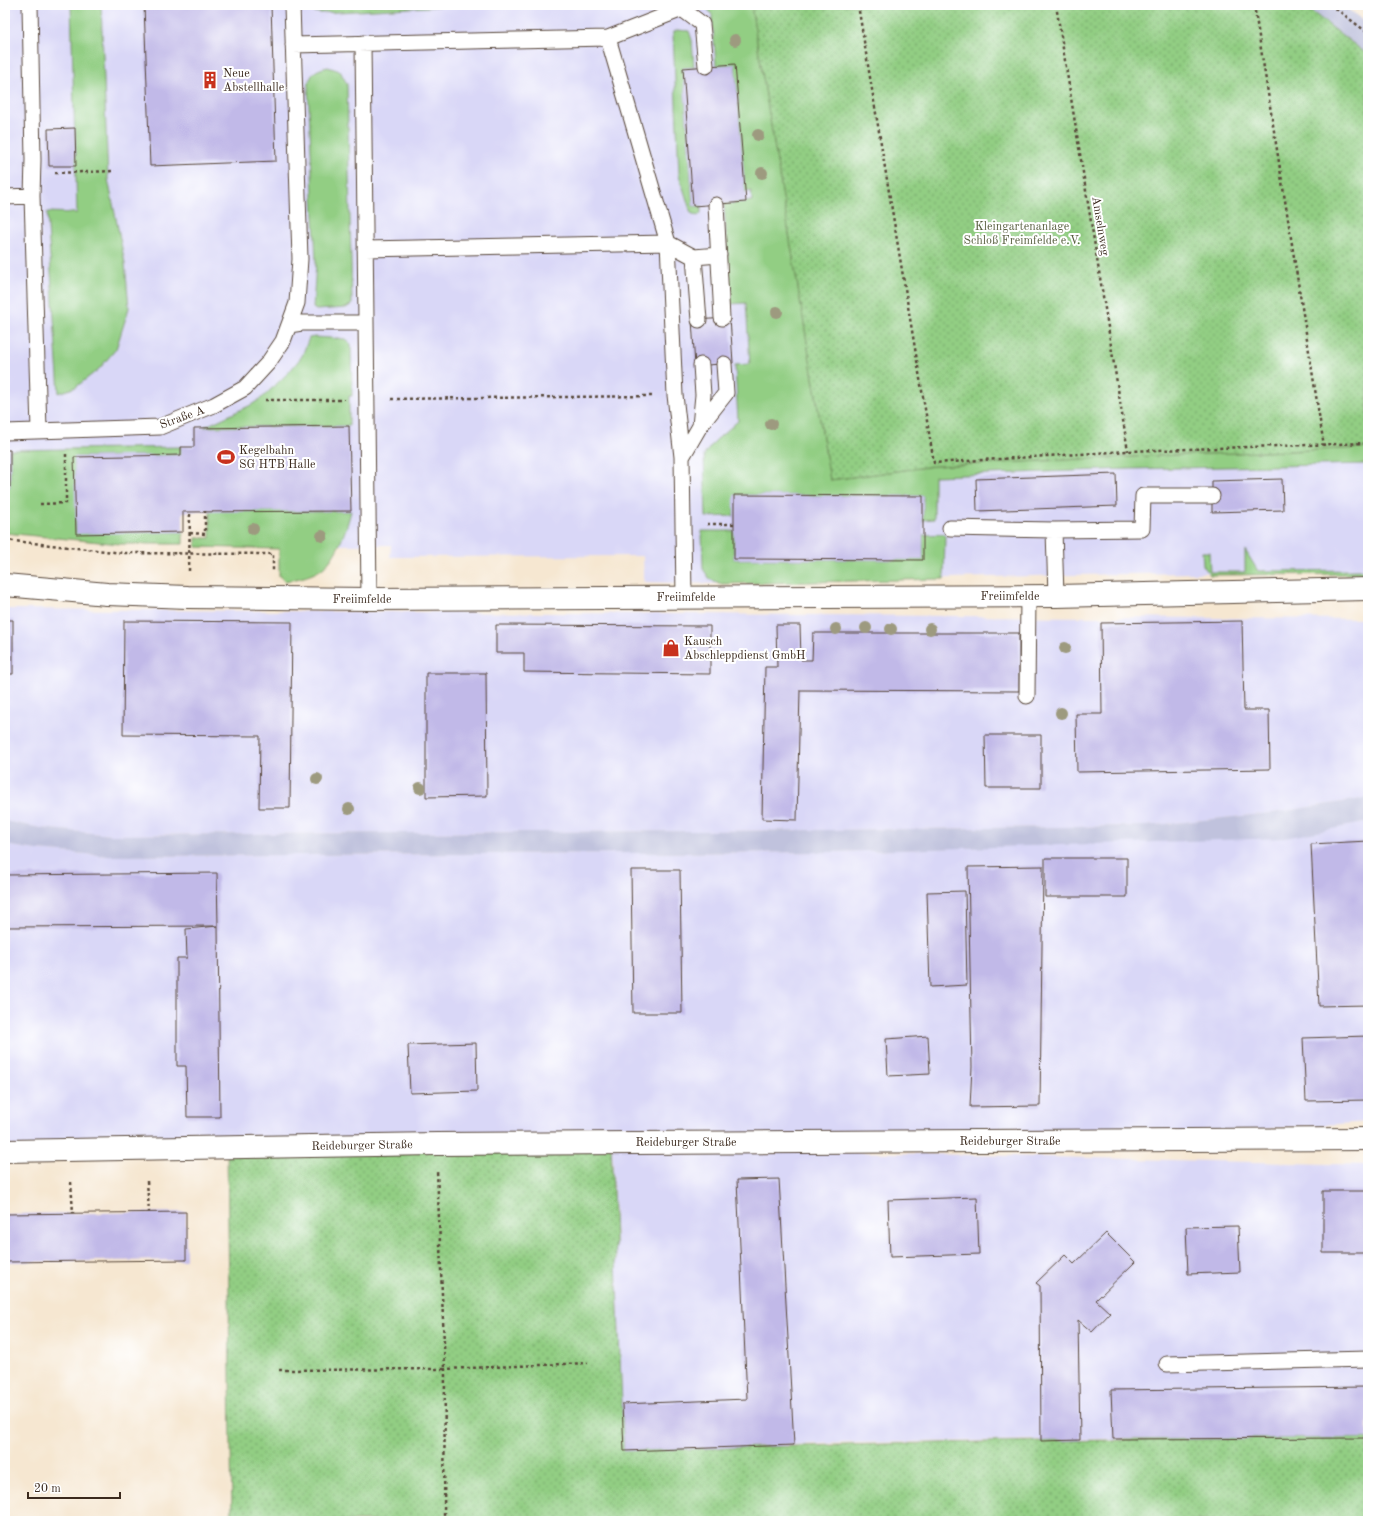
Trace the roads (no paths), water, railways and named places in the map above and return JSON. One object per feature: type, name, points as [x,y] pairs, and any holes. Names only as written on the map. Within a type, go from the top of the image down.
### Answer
[{"type":"street","name":"Freiimfelde","points":[[5,585],[107,594],[188,597],[369,599],[1056,596],[1368,589]]},
{"type":"street","name":"Reideburger Straße","points":[[5,1151],[437,1144],[1368,1139]]},
{"type":"lane","points":[[30,5],[33,173],[32,196],[39,430]]},
{"type":"lane","name":"Straße A","points":[[5,432],[160,427],[214,405],[245,388],[268,363],[283,342],[297,303],[300,259],[292,5]]},
{"type":"lane","points":[[293,45],[608,38],[682,9],[702,24],[706,66]]},
{"type":"lane","points":[[608,38],[668,243],[675,395],[682,457],[684,598]]},
{"type":"lane","points":[[364,43],[369,599]]},
{"type":"lane","points":[[5,197],[32,196]]},
{"type":"lane","points":[[716,205],[722,318]]},
{"type":"lane","points":[[365,249],[668,243],[694,257],[719,255]]},
{"type":"lane","points":[[694,257],[699,320]]},
{"type":"lane","points":[[289,325],[302,323],[366,323]]},
{"type":"lane","points":[[682,457],[700,426],[726,394],[724,364]]},
{"type":"lane","points":[[700,426],[703,394],[701,365]]},
{"type":"lane","points":[[950,528],[1054,530],[1142,529],[1143,496],[1212,496]]},
{"type":"lane","points":[[1054,530],[1056,596]]},
{"type":"lane","points":[[1027,696],[1028,596]]},
{"type":"lane","points":[[1167,1364],[1368,1359]]},
{"type":"place","name":"Neue Abstellhalle","points":[[210,80]]},
{"type":"place","name":"Kegelbahn SG HTB Halle","points":[[226,457]]},
{"type":"place","name":"Kausch Abschleppdienst GmbH","points":[[671,648]]},
{"type":"park label","name":"Kleingartenanlage Schloß Freimfelde e.V.","points":[[1022,233]]}]
